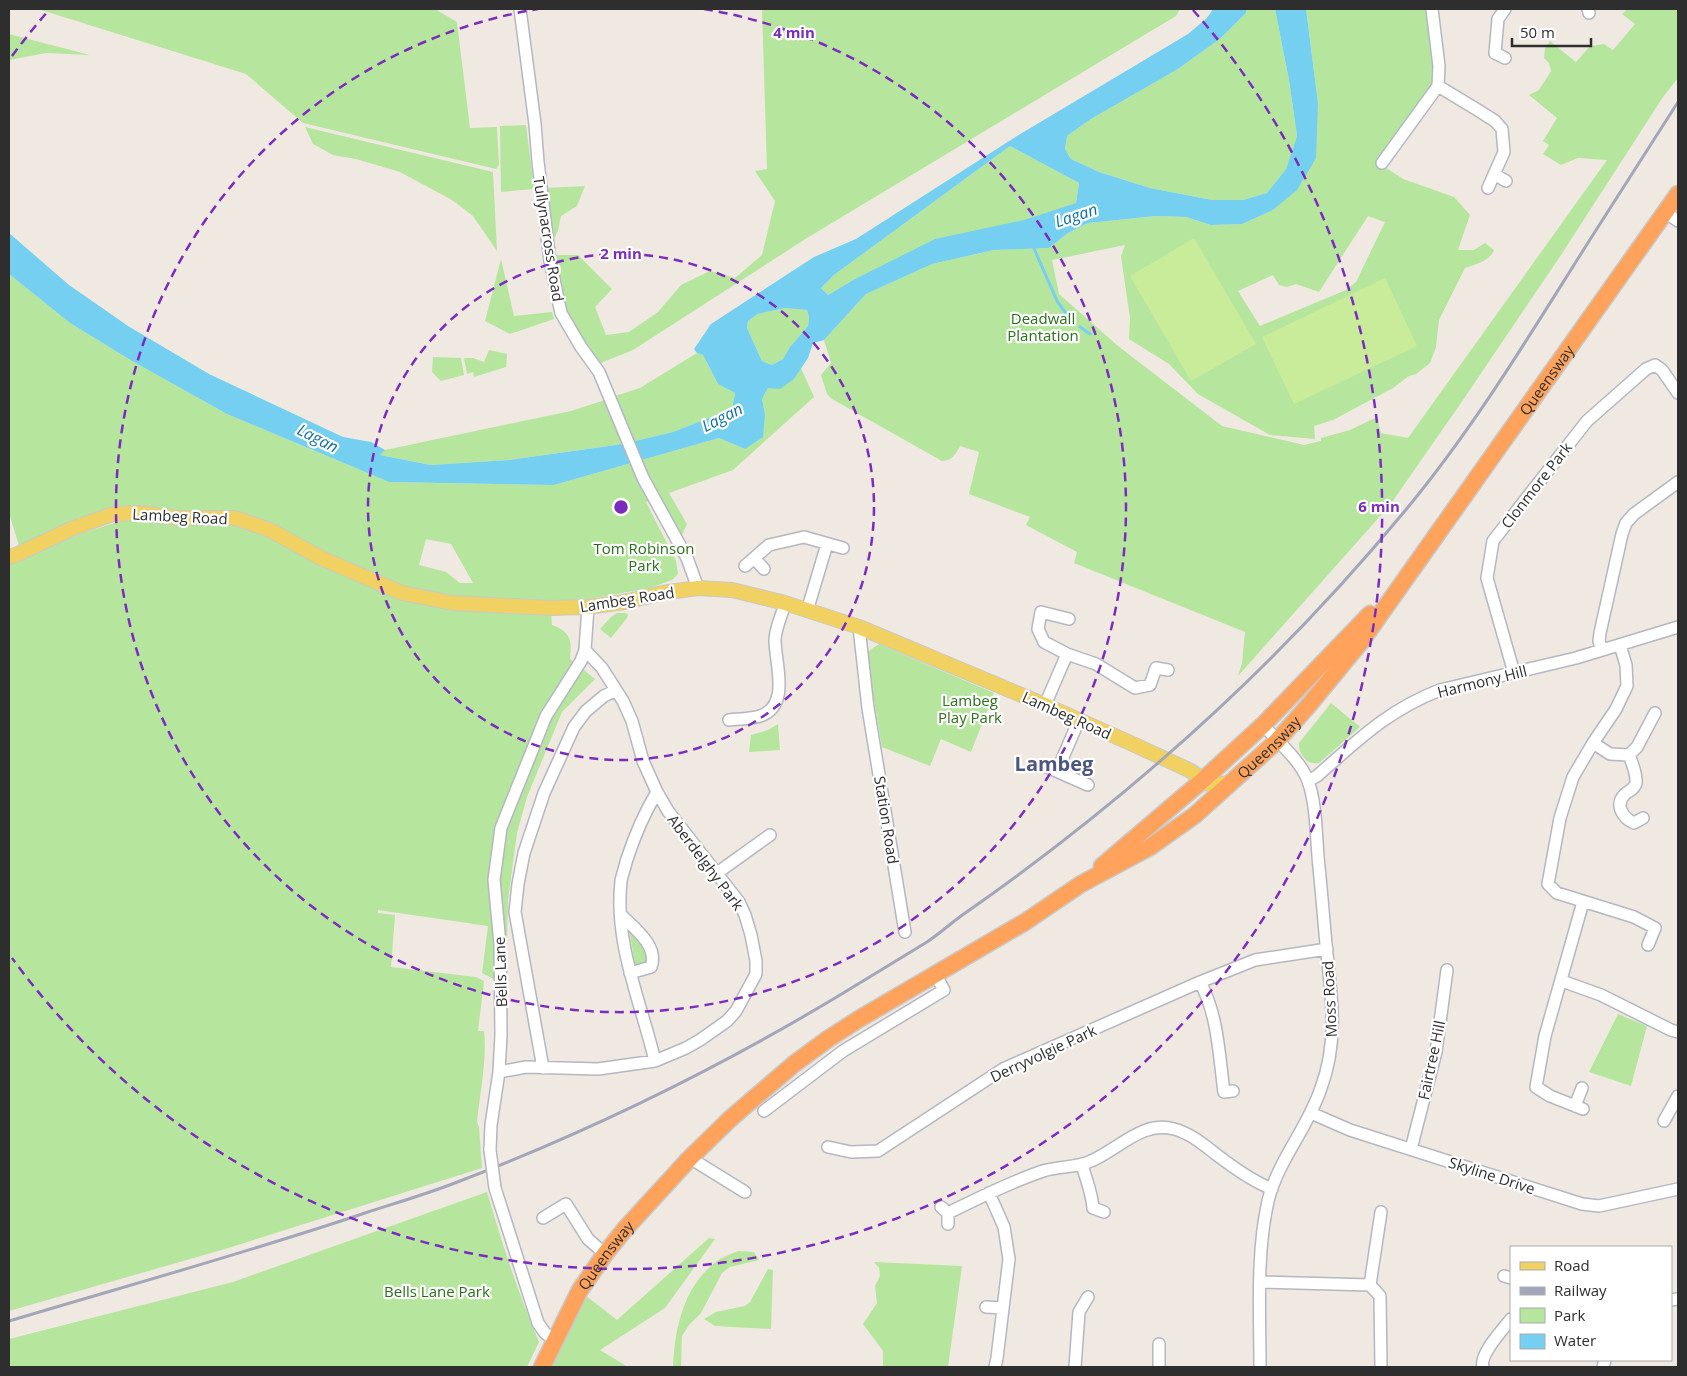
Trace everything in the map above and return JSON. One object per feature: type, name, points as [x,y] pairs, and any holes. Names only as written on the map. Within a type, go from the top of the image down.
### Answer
[{"type":"highway","name":"Queensway","points":[[1081,884],[1150,847],[1195,815],[1277,741],[1308,706],[1346,661],[1414,564],[1671,217],[1678,194]]},
{"type":"highway","name":"Queensway","points":[[542,1367],[580,1290],[605,1254],[625,1229],[690,1158],[730,1119],[794,1064],[828,1039],[1025,922],[1081,884],[1204,781],[1263,726],[1362,623],[1414,564]]},
{"type":"main road","name":"Lambeg Road","points":[[9,557],[71,529],[113,514],[139,513],[178,518],[234,518],[270,530],[321,558],[402,593],[453,603],[551,608],[588,607],[698,588],[732,590],[786,603],[859,627],[1045,705],[1180,765],[1204,781]]},
{"type":"main road","points":[[1206,805],[1204,781],[1214,785],[1230,783]]},
{"type":"street","name":"Tullynacross Road","points":[[520,9],[551,270],[561,313],[600,375],[643,478],[687,558],[698,588]]},
{"type":"street","points":[[1382,163],[1438,86],[1439,66],[1432,9]]},
{"type":"street","points":[[1505,9],[1498,19],[1495,52],[1505,58]]},
{"type":"street","points":[[1438,86],[1495,121],[1502,128],[1504,152],[1488,188]]},
{"type":"street","points":[[1494,174],[1506,181]]},
{"type":"street","name":"Clonmore Park","points":[[1514,673],[1487,578],[1493,541],[1587,421],[1646,369],[1655,366],[1662,370],[1678,393]]},
{"type":"street","points":[[1602,650],[1599,641],[1600,633],[1626,523],[1634,514],[1678,482]]},
{"type":"street","points":[[745,566],[769,545],[804,537],[843,548]]},
{"type":"street","points":[[807,611],[827,544]]},
{"type":"street","points":[[754,558],[764,569]]},
{"type":"street","points":[[729,720],[759,717],[774,706],[779,686],[775,638],[786,603]]},
{"type":"street","name":"Bells Lane","points":[[556,1341],[545,1333],[538,1323],[495,1188],[490,1150],[491,1125],[499,1074],[501,1035],[500,944],[494,880],[501,828],[546,716],[581,661],[585,650],[588,607]]},
{"type":"street","points":[[1069,619],[1041,612],[1038,629],[1044,642],[1067,654],[1096,664],[1135,688],[1150,685],[1156,668],[1168,670]]},
{"type":"street","name":"Station Road","points":[[859,627],[868,708],[905,932]]},
{"type":"street","name":"Harmony Hill","points":[[1308,782],[1367,732],[1402,707],[1422,697],[1440,690],[1602,650],[1678,627]]},
{"type":"street","points":[[1620,645],[1626,665],[1628,686],[1616,710],[1593,743],[1573,777],[1563,810],[1548,884],[1557,893],[1634,917],[1656,928],[1648,945]]},
{"type":"street","name":"Aberdelghy Park","points":[[499,1074],[526,1067],[598,1069],[655,1061],[686,1048],[727,1021],[736,1010],[756,974],[756,961],[745,915],[717,873],[668,811],[643,761],[632,721],[602,668],[585,650]]},
{"type":"street","points":[[1045,705],[1067,654]]},
{"type":"street","points":[[543,1068],[515,912],[518,884],[524,853],[544,793],[574,727],[586,710],[616,690]]},
{"type":"street","points":[[1593,743],[1610,754],[1629,755],[1638,747],[1655,713]]},
{"type":"street","points":[[1079,720],[1052,769],[1088,785]]},
{"type":"street","name":"Moss Road","points":[[1260,1367],[1260,1282],[1264,1224],[1272,1189],[1282,1166],[1311,1113],[1321,1089],[1333,1030],[1312,797],[1308,782],[1297,763],[1263,726]]},
{"type":"street","points":[[1629,755],[1636,778],[1635,785],[1632,790],[1625,794],[1620,803],[1621,810],[1623,816],[1634,823],[1643,818]]},
{"type":"street","points":[[655,1061],[630,973],[620,915],[621,880],[630,848],[645,812],[657,792]]},
{"type":"street","points":[[717,873],[770,835]]},
{"type":"street","points":[[1582,1088],[1579,1108],[1550,1096],[1536,1087],[1545,1036],[1583,902]]},
{"type":"street","points":[[620,915],[645,940],[653,955],[651,967],[630,973]]},
{"type":"street","name":"Derryvolgie Park","points":[[835,1146],[851,1152],[878,1151],[1003,1069],[1200,982],[1255,960],[1327,949]]},
{"type":"street","name":"Fairtree Hill","points":[[1410,1149],[1436,1052],[1447,970]]},
{"type":"street","points":[[764,1111],[843,1051],[944,990],[936,974]]},
{"type":"street","points":[[1562,980],[1601,994],[1678,1032]]},
{"type":"street","points":[[1200,982],[1208,996],[1213,1011],[1224,1092],[1233,1091]]},
{"type":"street","points":[[771,1084],[782,1096]]},
{"type":"street","points":[[1664,1121],[1678,1096]]},
{"type":"street","name":"Skyline Drive","points":[[1311,1113],[1350,1130],[1582,1204],[1599,1206],[1678,1189]]},
{"type":"street","points":[[946,1215],[989,1193],[1045,1170],[1082,1165],[1092,1161],[1141,1131],[1154,1128],[1173,1128],[1197,1140],[1255,1182],[1272,1189]]},
{"type":"street","points":[[690,1158],[745,1192]]},
{"type":"street","points":[[1082,1165],[1092,1197],[1093,1208],[1104,1212]]},
{"type":"street","points":[[989,1193],[1004,1227],[1009,1259],[995,1367]]},
{"type":"street","points":[[543,1218],[566,1204],[588,1239],[605,1254]]},
{"type":"street","points":[[1370,1285],[1381,1212]]},
{"type":"street","points":[[1260,1282],[1370,1285],[1380,1296],[1381,1367]]},
{"type":"street","points":[[1075,1367],[1078,1312],[1088,1297]]},
{"type":"street","points":[[986,1307],[1003,1308]]},
{"type":"street","points":[[1483,1367],[1484,1355],[1510,1319]]},
{"type":"street","points":[[1159,1344],[1159,1367]]},
{"type":"green space","points":[[38,9],[435,9],[457,22],[470,128],[497,127],[499,165],[496,169],[303,123],[246,74]]},
{"type":"green space","points":[[762,9],[1180,9],[1176,16],[807,238],[633,350],[598,364],[565,311],[553,255],[578,255],[612,289],[595,307],[606,335],[629,332],[658,312],[681,285],[710,271],[735,278],[762,255],[775,201],[755,171],[767,169]]},
{"type":"green space","points":[[1246,9],[1275,9],[1289,80],[1297,136],[1286,169],[1267,193],[1243,200],[1212,200],[1150,188],[1099,172],[1071,159],[1065,149],[1067,136],[1091,119],[1178,69],[1221,38],[1246,13]]},
{"type":"green space","name":"Deadwall Plantation","points":[[1306,9],[1427,9],[1434,68],[1431,86],[1377,162],[1403,179],[1454,197],[1470,215],[1458,250],[1474,250],[1485,243],[1494,250],[1486,259],[1465,268],[1439,320],[1436,347],[1430,363],[1416,374],[1409,376],[1393,388],[1333,420],[1314,426],[1315,439],[1270,435],[1198,394],[1169,364],[1129,339],[1130,318],[1121,256],[1125,245],[1052,260],[1059,294],[1118,346],[1222,426],[1304,445],[1350,430],[1377,417],[1381,433],[1408,438],[1607,160],[1578,158],[1561,165],[1543,154],[1549,145],[1543,141],[1557,118],[1529,95],[1539,90],[1551,71],[1549,63],[1544,58],[1545,48],[1550,41],[1576,62],[1590,46],[1604,44],[1613,50],[1635,24],[1622,14],[1627,9],[1678,9],[1678,78],[1663,97],[1561,255],[1390,505],[1238,676],[1242,663],[1245,632],[1074,563],[1077,552],[1026,525],[1030,517],[969,494],[979,452],[960,446],[951,458],[942,461],[832,399],[827,394],[821,375],[831,363],[824,340],[866,294],[932,264],[994,250],[1049,248],[1068,233],[1088,223],[1156,216],[1186,217],[1211,225],[1242,224],[1273,210],[1318,103]],"holes":[[[1368,216],[1385,222],[1356,282],[1346,290],[1260,326],[1238,291],[1273,275],[1279,285],[1287,287],[1296,284],[1319,292]]]},
{"type":"green space","points":[[9,34],[90,55],[46,53],[9,60]]},
{"type":"green space","points":[[526,125],[534,189],[501,192],[500,126]]},
{"type":"green space","points":[[305,127],[493,172],[497,251],[473,216],[452,200],[400,172],[356,159],[333,155],[313,144]]},
{"type":"green space","points":[[1010,146],[1079,183],[1076,203],[853,280],[828,295],[821,288],[834,275]]},
{"type":"green space","points":[[585,186],[577,206],[561,216],[558,231],[552,243],[546,188]]},
{"type":"green space","points":[[1194,238],[1256,344],[1191,381],[1130,276]]},
{"type":"green space","points":[[501,259],[514,316],[552,312],[554,319],[510,334],[485,321]]},
{"type":"green space","name":"Tom Robinson Park","points":[[9,274],[70,323],[132,361],[227,414],[389,482],[554,485],[719,438],[745,449],[765,414],[762,399],[768,388],[794,379],[801,368],[814,397],[733,470],[669,493],[687,524],[682,535],[660,496],[646,502],[676,561],[678,574],[672,580],[650,588],[589,599],[550,601],[552,625],[567,634],[571,647],[570,659],[595,679],[562,712],[527,797],[517,833],[508,900],[506,979],[494,979],[482,973],[488,926],[378,910],[378,913],[395,915],[391,967],[476,977],[484,981],[478,1031],[484,1031],[485,1054],[477,1122],[482,1168],[225,1249],[9,1311],[9,562],[80,534],[136,516],[69,522],[19,546],[9,513]],"holes":[[[426,539],[451,544],[473,583],[460,583],[446,572],[419,565]]]},
{"type":"green space","points":[[1385,278],[1417,346],[1294,404],[1262,337]]},
{"type":"green space","points":[[785,308],[807,310],[808,326],[790,347],[783,359],[772,365],[762,361],[747,328],[748,321],[758,314]]},
{"type":"green space","points":[[489,350],[507,354],[506,367],[474,377],[473,372],[467,374],[464,358],[473,358],[484,362]]},
{"type":"green space","points":[[697,353],[703,355],[718,384],[735,393],[732,409],[673,432],[633,442],[615,396],[640,388]]},
{"type":"green space","points":[[433,357],[461,358],[464,375],[441,381],[432,372]]},
{"type":"green space","points":[[605,400],[623,444],[509,460],[431,465],[380,455],[385,450],[571,411]]},
{"type":"green space","points":[[617,613],[628,614],[611,638],[600,629]]},
{"type":"green space","name":"Lambeg Play Park","points":[[879,644],[994,693],[971,752],[941,739],[930,766],[882,747],[866,653]]},
{"type":"green space","points":[[1331,703],[1360,727],[1319,763],[1311,763],[1302,755],[1299,743]]},
{"type":"green space","points":[[778,724],[780,750],[749,752],[751,735],[768,730]]},
{"type":"green space","points":[[629,928],[643,942],[648,961],[635,965]]},
{"type":"green space","points":[[1618,1014],[1647,1026],[1631,1086],[1589,1072]]},
{"type":"green space","name":"Bells Lane Park","points":[[487,1192],[511,1268],[539,1342],[527,1367],[9,1367],[9,1339],[233,1282]]},
{"type":"green space","points":[[709,1238],[715,1239],[665,1308],[600,1350],[628,1367],[551,1367],[585,1295],[617,1320]]},
{"type":"green space","points":[[738,1251],[754,1252],[759,1260],[730,1267],[722,1273],[701,1313],[689,1325],[682,1336],[681,1367],[673,1367],[679,1321],[690,1293],[708,1269],[720,1259]]},
{"type":"green space","points":[[874,1262],[962,1266],[948,1367],[883,1367],[883,1351],[863,1324],[877,1303],[875,1286],[880,1276],[879,1268]]},
{"type":"green space","points":[[768,1269],[773,1270],[771,1329],[715,1326],[704,1319],[716,1312],[745,1306],[750,1302]]},
{"type":"water","name":"Lagan","points":[[1213,9],[1246,9],[1246,13],[1221,38],[1178,69],[1091,119],[1067,136],[1065,149],[1071,159],[1099,172],[1150,188],[1212,200],[1243,200],[1267,193],[1286,169],[1297,136],[1289,80],[1275,9],[1306,9],[1318,103],[1316,158],[1297,190],[1273,210],[1242,224],[1211,225],[1186,217],[1156,216],[1088,223],[1068,233],[1049,248],[994,250],[932,264],[866,294],[824,340],[813,343],[808,358],[794,379],[780,389],[768,388],[762,399],[765,414],[763,437],[745,449],[719,438],[554,485],[389,482],[227,414],[132,361],[70,323],[9,274],[9,233],[69,285],[128,326],[209,374],[343,437],[371,442],[385,450],[380,455],[431,465],[509,460],[623,444],[673,432],[732,409],[735,393],[718,384],[703,355],[697,353],[694,349],[711,324],[814,257],[856,239],[1017,136],[1188,34],[1207,18]],"holes":[[[1010,146],[1079,183],[1076,203],[1024,220],[935,239],[853,280],[828,295],[821,288],[834,275]],[[785,308],[807,310],[808,326],[790,347],[783,359],[772,365],[762,361],[747,328],[748,321],[758,314]]]},
{"type":"waterway","points":[[1033,246],[1057,301],[1070,319]]},
{"type":"waterway","points":[[1080,327],[1090,334]]},
{"type":"railway","points":[[9,1321],[324,1227],[437,1190],[512,1160],[615,1115],[716,1065],[815,1010],[931,939],[1022,872],[1140,779],[1251,678],[1355,569],[1430,480],[1479,412],[1678,102]]},
{"type":"district","name":"Lambeg","points":[[1054,763]]}]
